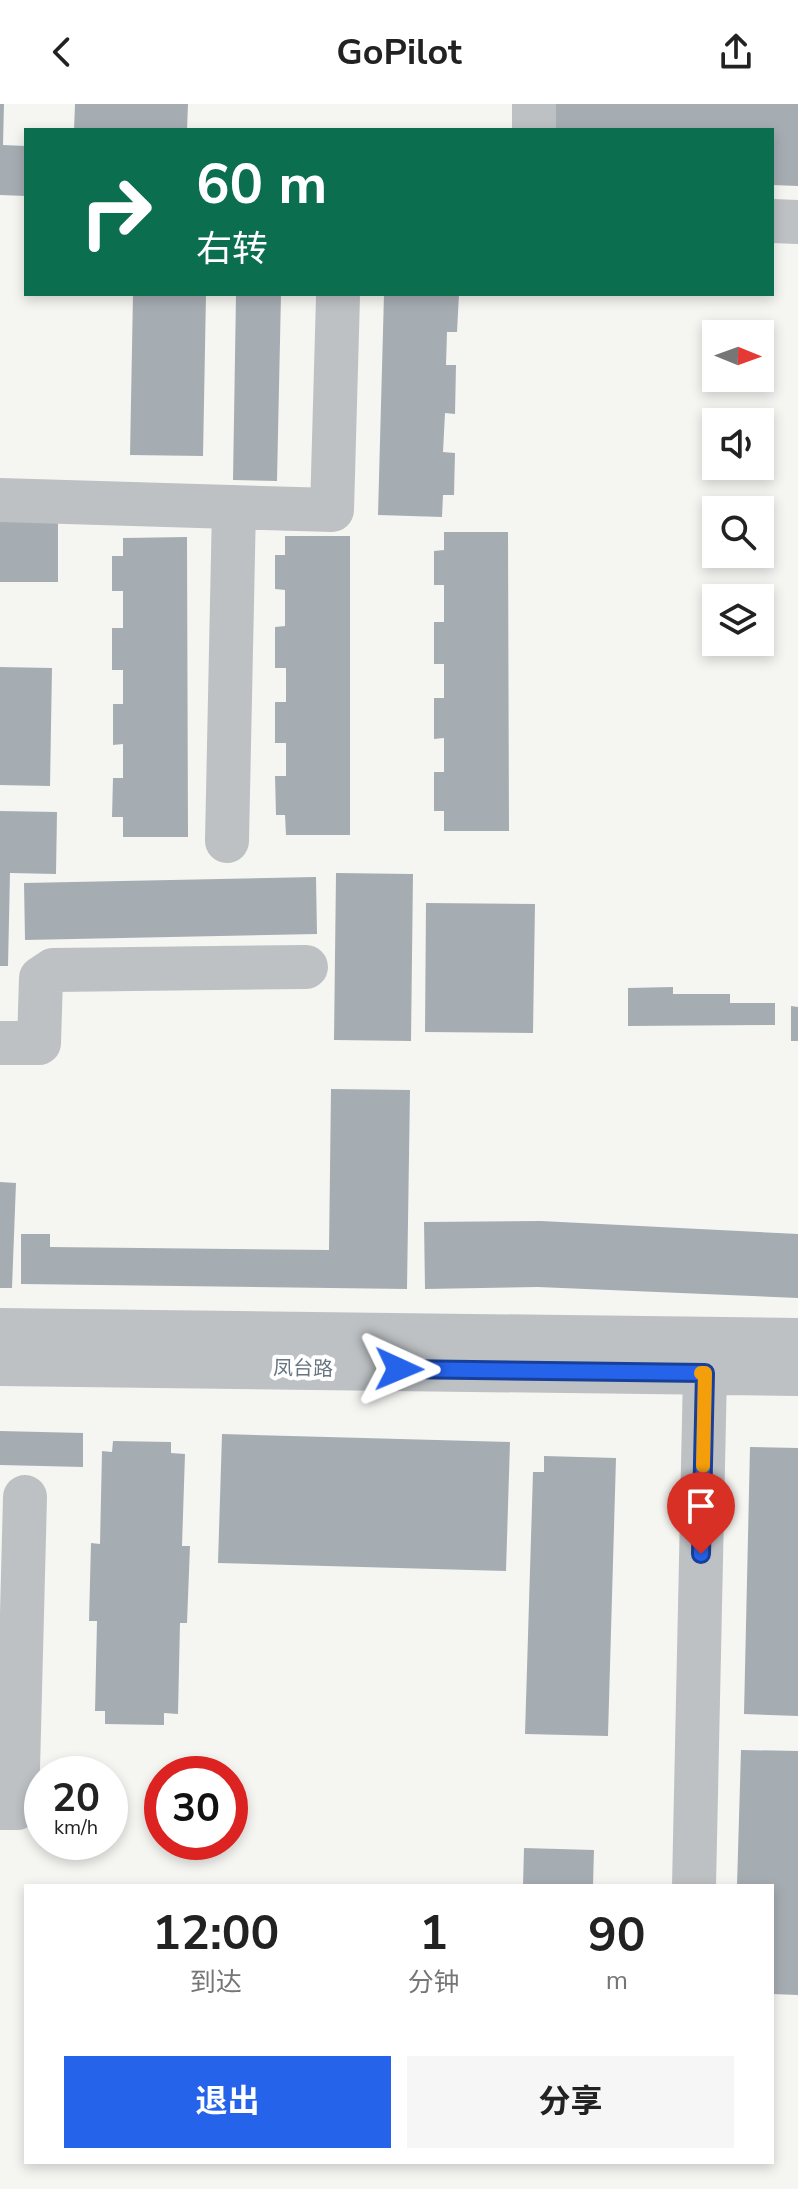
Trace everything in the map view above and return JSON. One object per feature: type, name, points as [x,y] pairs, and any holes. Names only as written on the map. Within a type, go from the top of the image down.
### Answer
[{"type":"street","points":[[534,104],[534,128]]},
{"type":"street","points":[[774,221],[798,222]]},
{"type":"street","points":[[0,500],[332,510],[338,297]]},
{"type":"street","points":[[227,841],[234,507]]},
{"type":"street","points":[[0,1043],[39,1043],[41,978],[53,970],[306,967]]},
{"type":"street","name":"凤台路","points":[[0,1330],[798,1340]]},
{"type":"street","name":"凤台路","points":[[0,1364],[798,1374]]},
{"type":"street","points":[[694,1884],[705,1373]]},
{"type":"street","points":[[0,1808],[17,1808],[25,1497]]},
{"type":"building","points":[[0,104],[4,104],[3,145],[24,146],[24,196],[0,195]]},
{"type":"building","points":[[75,104],[188,104],[187,128],[74,128]]},
{"type":"building","points":[[554,104],[798,104],[798,186],[774,185],[774,128],[554,128]]},
{"type":"building","points":[[133,296],[206,296],[203,456],[130,455]]},
{"type":"building","points":[[236,296],[281,296],[277,481],[233,480]]},
{"type":"building","points":[[384,296],[459,296],[457,332],[447,332],[446,365],[456,365],[455,414],[445,413],[443,452],[455,453],[454,495],[443,495],[442,517],[378,515]]},
{"type":"building","points":[[0,512],[58,512],[58,582],[0,582]]},
{"type":"building","points":[[444,532],[508,532],[509,831],[444,831],[444,811],[434,811],[434,772],[444,772],[444,738],[434,739],[434,698],[444,698],[444,664],[434,664],[434,622],[444,622],[444,585],[434,585],[434,551],[444,550]]},
{"type":"building","points":[[285,536],[350,536],[350,835],[286,835],[285,815],[276,815],[275,776],[286,776],[286,743],[275,743],[275,702],[286,702],[286,668],[275,668],[275,627],[285,626],[285,590],[275,589],[275,555],[285,555]]},
{"type":"building","points":[[187,537],[188,837],[123,837],[123,817],[112,817],[113,778],[123,778],[123,744],[113,745],[113,704],[123,704],[123,670],[112,670],[112,628],[123,628],[123,591],[112,591],[112,556],[123,556],[123,538]]},
{"type":"building","points":[[0,667],[52,668],[50,786],[0,785]]},
{"type":"building","points":[[0,811],[57,812],[56,874],[10,873],[8,966],[0,966]]},
{"type":"building","points":[[336,873],[413,874],[411,1041],[334,1040]]},
{"type":"building","points":[[316,877],[317,934],[25,940],[24,883]]},
{"type":"building","points":[[426,903],[535,904],[533,1033],[425,1032]]},
{"type":"building","points":[[673,987],[673,994],[730,994],[730,1003],[775,1003],[775,1025],[628,1026],[628,988]]},
{"type":"building","points":[[791,1006],[798,1007],[798,1041],[791,1041]]},
{"type":"building","points":[[331,1089],[410,1090],[407,1289],[21,1284],[21,1234],[50,1234],[50,1247],[329,1250]]},
{"type":"building","points":[[0,1182],[16,1183],[12,1288],[0,1288]]},
{"type":"building","points":[[541,1221],[798,1234],[798,1298],[538,1287],[425,1289],[424,1222]]},
{"type":"building","points":[[0,1431],[83,1433],[83,1467],[0,1465]]},
{"type":"building","points":[[222,1434],[510,1442],[506,1571],[218,1563]]},
{"type":"building","points":[[113,1441],[171,1442],[171,1453],[185,1454],[182,1546],[190,1546],[187,1623],[180,1623],[178,1714],[164,1713],[164,1725],[105,1724],[105,1711],[95,1711],[97,1621],[89,1621],[91,1543],[100,1544],[102,1451],[112,1452]]},
{"type":"building","points":[[750,1447],[798,1448],[798,1716],[744,1714]]},
{"type":"building","points":[[544,1456],[616,1458],[608,1736],[525,1734],[533,1472],[544,1472]]},
{"type":"building","points":[[741,1750],[798,1751],[798,1995],[774,1994],[774,1884],[737,1884]]},
{"type":"building","points":[[524,1848],[594,1850],[593,1884],[523,1884]]},
{"type":"slow traffic","points":[[701,1373],[705,1373],[703,1466]]},
{"type":"route","points":[[399,1369],[705,1373],[701,1554]]}]
